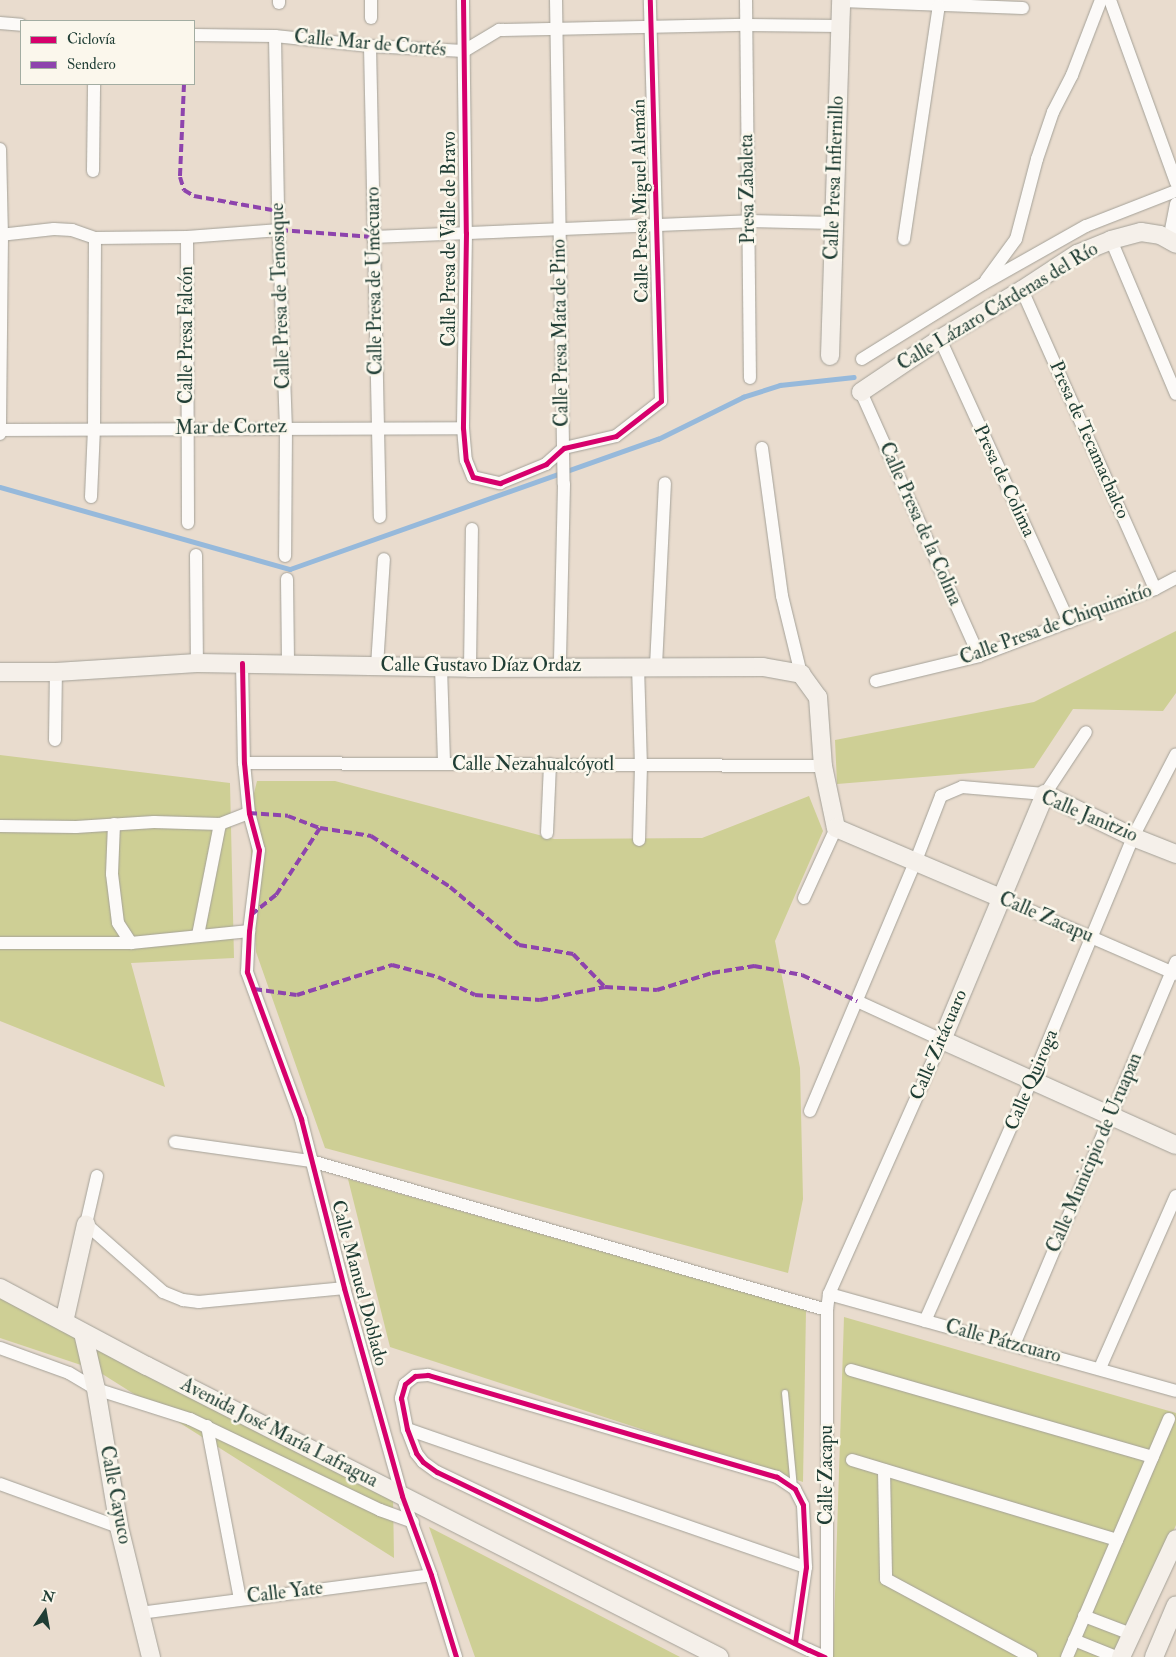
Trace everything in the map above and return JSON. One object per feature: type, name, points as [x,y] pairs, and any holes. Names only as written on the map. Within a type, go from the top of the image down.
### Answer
[{"type":"street","points":[[371,0],[371,18]]},
{"type":"street","name":"Calle Presa de Valle de Bravo","points":[[464,0],[466,233],[463,428],[466,460],[473,477],[500,483],[546,464],[564,448]]},
{"type":"street","name":"Calle Presa Mata de Pino","points":[[556,0],[564,448],[560,667]]},
{"type":"street","name":"Calle Presa Miguel Alemán","points":[[564,448],[616,436],[661,401],[650,0]]},
{"type":"street","name":"Presa Zabaleta","points":[[746,0],[750,378]]},
{"type":"street","points":[[983,284],[1016,238],[1037,159],[1053,112],[1072,75],[1101,0]]},
{"type":"street","points":[[1110,0],[1176,182]]},
{"type":"street","points":[[841,1],[1023,8]]},
{"type":"street","name":"Calle Presa Infiernillo","points":[[830,356],[841,1]]},
{"type":"street","points":[[904,239],[939,6]]},
{"type":"street","points":[[0,23],[20,25]]},
{"type":"street","name":"Calle Mar de Cortés","points":[[195,35],[275,36],[370,46],[464,51],[499,30],[746,25],[840,26]]},
{"type":"street","name":"Calle Presa de Tenosique","points":[[275,36],[286,427],[285,556]]},
{"type":"street","name":"Calle Presa de Umécuaro","points":[[370,46],[380,517]]},
{"type":"street","points":[[93,171],[94,85]]},
{"type":"street","points":[[0,149],[0,431]]},
{"type":"street","points":[[862,359],[983,284],[1086,226],[1176,191]]},
{"type":"street","name":"Calle Lázaro Cárdenas del Río","points":[[861,392],[940,339],[1022,290],[1077,254],[1111,240],[1141,232],[1160,235],[1172,242],[1176,204]]},
{"type":"street","points":[[373,237],[749,220],[834,224]]},
{"type":"street","points":[[1,235],[54,229],[72,230],[95,238],[187,238],[280,230]]},
{"type":"street","points":[[91,497],[94,429],[95,238]]},
{"type":"street","name":"Calle Presa Falcón","points":[[187,238],[188,523]]},
{"type":"street","points":[[1111,240],[1176,394]]},
{"type":"street","name":"Presa de Tecamachalco","points":[[1022,290],[1155,589]]},
{"type":"street","name":"Presa de Colima","points":[[940,339],[1069,622]]},
{"type":"street","name":"Calle Presa de la Colina","points":[[861,392],[980,656]]},
{"type":"street","name":"Mar de Cortez","points":[[0,431],[286,427],[463,428]]},
{"type":"street","points":[[762,448],[782,596],[801,674],[818,697],[823,766],[836,828],[804,898]]},
{"type":"street","points":[[656,666],[664,483]]},
{"type":"street","points":[[470,668],[472,529]]},
{"type":"street","points":[[196,555],[197,663]]},
{"type":"street","points":[[377,666],[384,559]]},
{"type":"street","name":"Calle Presa de Chiquimitío","points":[[876,681],[980,656],[1155,589],[1176,578]]},
{"type":"street","points":[[287,579],[288,665]]},
{"type":"street","name":"Calle Gustavo Díaz Ordaz","points":[[0,672],[56,672],[197,663],[242,663],[470,668],[763,667],[801,674]]},
{"type":"street","name":"Calle Manuel Doblado","points":[[242,663],[244,763],[250,813],[259,850],[249,931],[248,972],[301,1119],[344,1288],[402,1496],[431,1575],[456,1657]]},
{"type":"street","points":[[638,666],[641,765],[639,840]]},
{"type":"street","points":[[441,667],[444,764]]},
{"type":"street","points":[[55,740],[56,672]]},
{"type":"street","points":[[1045,794],[1086,732]]},
{"type":"street","name":"Calle Quiroga","points":[[925,1321],[1032,1080],[1133,837],[1176,754]]},
{"type":"street","name":"Calle Nezahualcóyotl","points":[[244,763],[823,766]]},
{"type":"street","points":[[547,833],[550,764]]},
{"type":"street","name":"Calle Janitzio","points":[[915,862],[941,796],[962,787],[1045,794],[1133,837],[1176,854]]},
{"type":"street","name":"Calle Zitácuaro","points":[[829,1294],[942,1040],[1045,794]]},
{"type":"street","points":[[0,826],[154,822],[220,824],[250,813]]},
{"type":"street","points":[[114,824],[112,874],[118,922],[131,943]]},
{"type":"street","points":[[198,935],[220,824]]},
{"type":"street","name":"Calle Zacapu","points":[[836,828],[1091,937],[1174,969]]},
{"type":"street","points":[[810,1111],[915,862]]},
{"type":"street","points":[[0,943],[131,943],[249,931]]},
{"type":"street","name":"Calle Municipio de Uruapan","points":[[1014,1345],[1174,969]]},
{"type":"street","points":[[856,1001],[1176,1145]]},
{"type":"street","points":[[175,1142],[311,1161],[827,1310]]},
{"type":"street","points":[[64,1322],[98,1176]]},
{"type":"street","points":[[1100,1368],[1176,1196]]},
{"type":"street","points":[[86,1224],[163,1292],[183,1300],[199,1302],[344,1288]]},
{"type":"street","name":"Avenida José María Lafragua","points":[[0,1288],[402,1496],[719,1657]]},
{"type":"street","name":"Calle Zacapu","points":[[826,1657],[827,1310],[829,1294]]},
{"type":"street","name":"Calle Pátzcuaro","points":[[829,1294],[1100,1368],[1176,1391]]},
{"type":"street","name":"Calle Cayuco","points":[[83,1332],[96,1389],[120,1527],[151,1657]]},
{"type":"street","name":"Avenida José María Lafragua","points":[[0,1348],[69,1373],[96,1389],[190,1418],[380,1510],[413,1522]]},
{"type":"street","points":[[851,1370],[1153,1457]]},
{"type":"street","points":[[795,1643],[806,1567],[803,1505],[795,1489],[777,1477],[428,1375],[416,1376],[405,1384],[401,1398],[403,1414],[416,1453],[423,1462],[437,1472],[795,1643],[826,1657]]},
{"type":"street","points":[[380,1415],[403,1414]]},
{"type":"street","points":[[1067,1657],[1170,1419]]},
{"type":"street","points":[[207,1426],[240,1599]]},
{"type":"street","points":[[407,1428],[806,1567]]},
{"type":"street","points":[[852,1460],[1117,1540]]},
{"type":"street","points":[[884,1470],[886,1579],[1031,1657]]},
{"type":"street","points":[[0,1484],[120,1527]]},
{"type":"street","points":[[1121,1657],[1176,1539]]},
{"type":"street","name":"Calle Yate","points":[[140,1613],[431,1575]]},
{"type":"street","points":[[1154,1657],[1176,1605]]},
{"type":"street","points":[[1084,1616],[1131,1634]]},
{"type":"street","points":[[1074,1640],[1116,1657]]},
{"type":"lane","points":[[786,1393],[795,1489]]},
{"type":"green space","points":[[1176,631],[1176,693],[1163,711],[1073,709],[1034,768],[837,784],[835,740],[1034,702]]},
{"type":"green space","points":[[0,755],[230,783],[234,958],[131,963],[165,1087],[0,1021]]},
{"type":"green space","points":[[257,781],[335,781],[554,839],[702,838],[809,796],[823,831],[775,941],[800,1068],[803,1199],[788,1273],[325,1148],[256,952],[249,813]]},
{"type":"green space","points":[[348,1179],[806,1310],[803,1482],[390,1347]]},
{"type":"green space","points":[[0,1294],[393,1496],[394,1558],[96,1370],[0,1338]]},
{"type":"green space","points":[[844,1317],[1176,1413],[1176,1525],[1117,1657],[833,1657]]},
{"type":"green space","points":[[429,1527],[680,1657],[475,1657]]},
{"type":"waterway","points":[[0,487],[290,569],[658,439],[743,397],[780,385],[854,377]]},
{"type":"marked path","points":[[184,85],[180,177],[184,190],[194,196],[278,211]]},
{"type":"marked path","points":[[280,230],[373,237]]},
{"type":"marked path","points":[[249,813],[288,816],[320,828],[371,836],[450,887],[519,945],[573,954],[605,987]]},
{"type":"marked path","points":[[251,915],[276,895],[320,828]]},
{"type":"marked path","points":[[254,989],[297,995],[392,965],[438,977],[475,995],[540,1000],[605,987],[657,990],[712,973],[754,966],[802,975],[857,1001]]},
{"type":"cycle path","points":[[463,0],[466,233],[463,428],[466,460],[473,477],[500,483],[546,464],[564,448],[616,436],[661,401],[650,0]]},
{"type":"cycle path","points":[[242,663],[244,763],[249,813],[259,850],[249,931],[247,972],[301,1119],[344,1288],[402,1496],[431,1575],[456,1657]]},
{"type":"cycle path","points":[[795,1643],[806,1567],[803,1505],[795,1489],[777,1477],[428,1375],[415,1376],[405,1384],[401,1398],[407,1429],[416,1453],[423,1462],[437,1472],[809,1650],[825,1657]]}]
